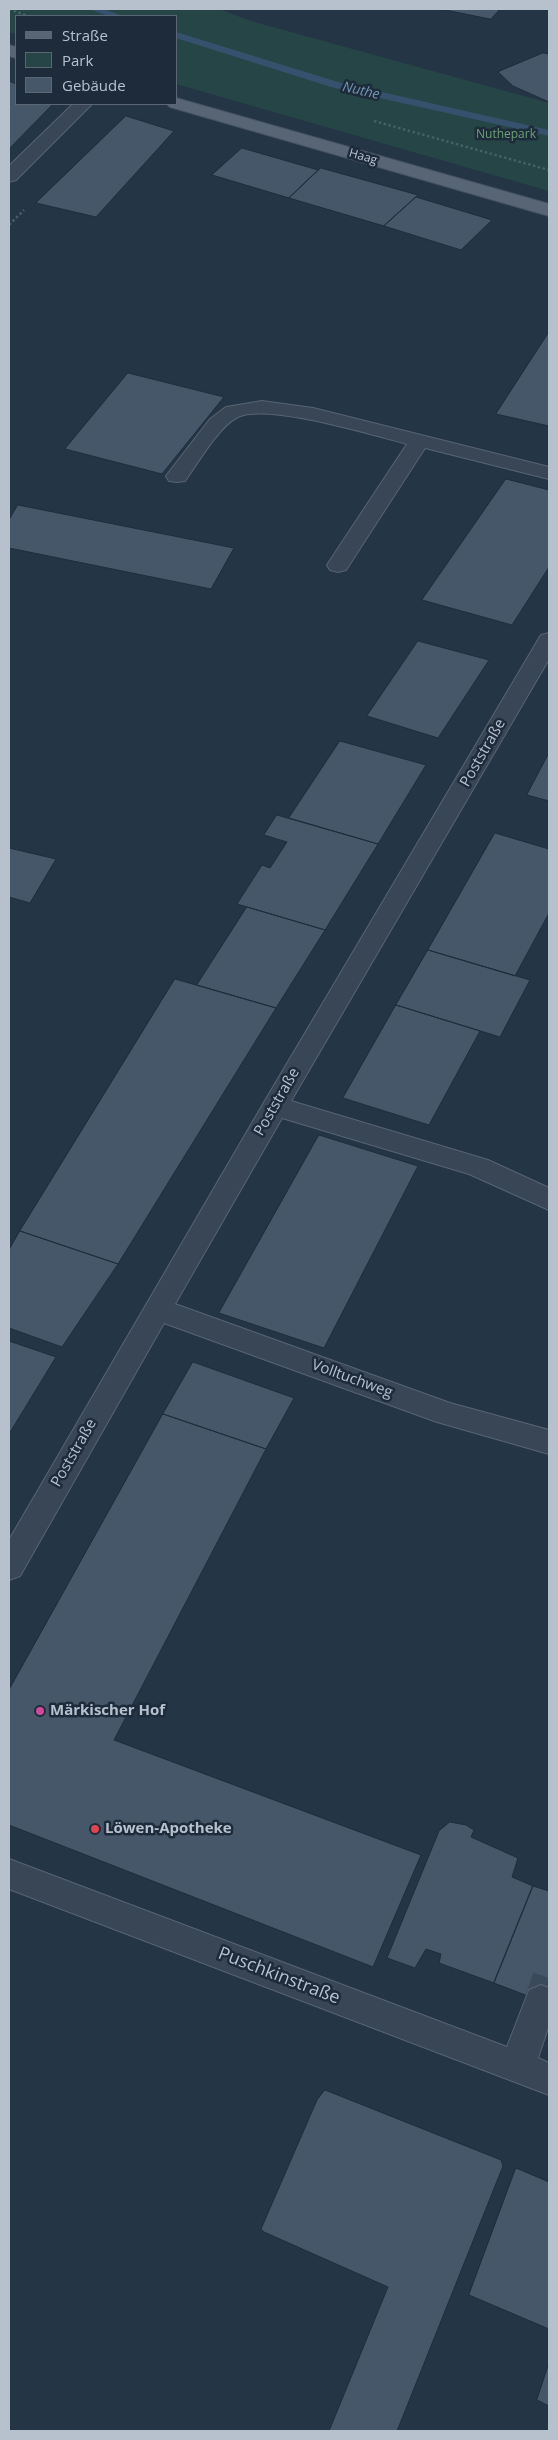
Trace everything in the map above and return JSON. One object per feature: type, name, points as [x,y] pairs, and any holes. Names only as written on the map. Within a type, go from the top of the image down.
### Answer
[{"type":"main road","name":"Haag","points":[[178,104],[549,210]]},
{"type":"street","points":[[9,176],[81,105]]},
{"type":"street","points":[[176,476],[217,423],[233,411],[262,406],[313,414],[549,473]]},
{"type":"street","points":[[338,565],[418,440]]},
{"type":"street","name":"Poststraße","points":[[9,1567],[275,1106],[549,640]]},
{"type":"street","points":[[275,1106],[478,1167],[549,1200]]},
{"type":"street","name":"Volltuchweg","points":[[157,1309],[447,1414],[549,1442]]},
{"type":"street","name":"Puschkinstraße","points":[[9,1874],[549,2079]]},
{"type":"street","points":[[517,2067],[541,2001]]},
{"type":"path","points":[[9,9],[25,15]]},
{"type":"green space","name":"Nuthepark","points":[[9,9],[219,9],[251,21],[549,103],[549,191],[178,85],[178,15],[15,15],[15,34],[9,32]]},
{"type":"building","points":[[441,9],[500,9],[491,19]]},
{"type":"building","points":[[543,53],[549,54],[549,102],[513,86],[498,72]]},
{"type":"building","points":[[9,81],[15,84],[15,105],[52,105],[9,149]]},
{"type":"building","points":[[126,116],[174,131],[96,217],[36,203]]},
{"type":"building","points":[[242,148],[318,170],[289,198],[212,175]]},
{"type":"building","points":[[321,168],[418,195],[384,226],[289,198]]},
{"type":"building","points":[[416,197],[492,220],[461,250],[384,226]]},
{"type":"building","points":[[549,332],[549,426],[496,414]]},
{"type":"building","points":[[128,373],[224,397],[162,474],[65,449]]},
{"type":"building","points":[[506,479],[549,490],[549,567],[512,625],[422,600]]},
{"type":"building","points":[[18,505],[234,548],[211,589],[9,548],[9,520]]},
{"type":"building","points":[[418,641],[489,660],[438,738],[367,716]]},
{"type":"building","points":[[340,741],[426,765],[378,844],[289,818]]},
{"type":"building","points":[[549,753],[549,801],[527,795]]},
{"type":"building","points":[[277,815],[378,844],[325,930],[237,904],[262,865],[270,868],[287,842],[264,835]]},
{"type":"building","points":[[495,833],[549,849],[549,913],[515,976],[428,950]]},
{"type":"building","points":[[9,848],[56,859],[30,903],[9,897]]},
{"type":"building","points":[[247,907],[325,930],[276,1008],[197,985]]},
{"type":"building","points":[[428,950],[530,980],[500,1037],[396,1005]]},
{"type":"building","points":[[175,979],[276,1008],[118,1264],[20,1231]]},
{"type":"building","points":[[396,1005],[480,1031],[429,1125],[343,1098]]},
{"type":"building","points":[[319,1135],[418,1166],[324,1348],[219,1313]]},
{"type":"building","points":[[20,1231],[118,1264],[62,1347],[9,1328],[9,1250]]},
{"type":"building","points":[[9,1341],[56,1357],[9,1434]]},
{"type":"building","points":[[193,1362],[294,1398],[266,1449],[163,1414]]},
{"type":"building","points":[[163,1414],[266,1449],[114,1740],[421,1855],[373,1967],[9,1825],[9,1690]]},
{"type":"building","points":[[450,1822],[466,1825],[474,1830],[471,1837],[518,1858],[512,1877],[533,1886],[494,1983],[439,1963],[441,1954],[426,1949],[415,1968],[387,1958],[439,1831]]},
{"type":"building","points":[[533,1886],[549,1891],[549,2004],[494,1983]]},
{"type":"building","points":[[325,2090],[501,2160],[503,2166],[397,2431],[329,2431],[388,2287],[261,2229],[317,2100]]},
{"type":"building","points":[[516,2168],[549,2182],[549,2329],[469,2295]]},
{"type":"building","points":[[549,2363],[549,2406],[537,2400]]},
{"type":"waterway","name":"Nuthe","points":[[94,9],[115,15]]},
{"type":"waterway","name":"Nuthe","points":[[178,36],[335,85],[549,133]]},
{"type":"tunnel","points":[[541,2001],[549,1978]]},
{"type":"place","name":"Märkischer Hof","points":[[40,1711]]},
{"type":"place","name":"Löwen-Apotheke","points":[[95,1829]]}]
